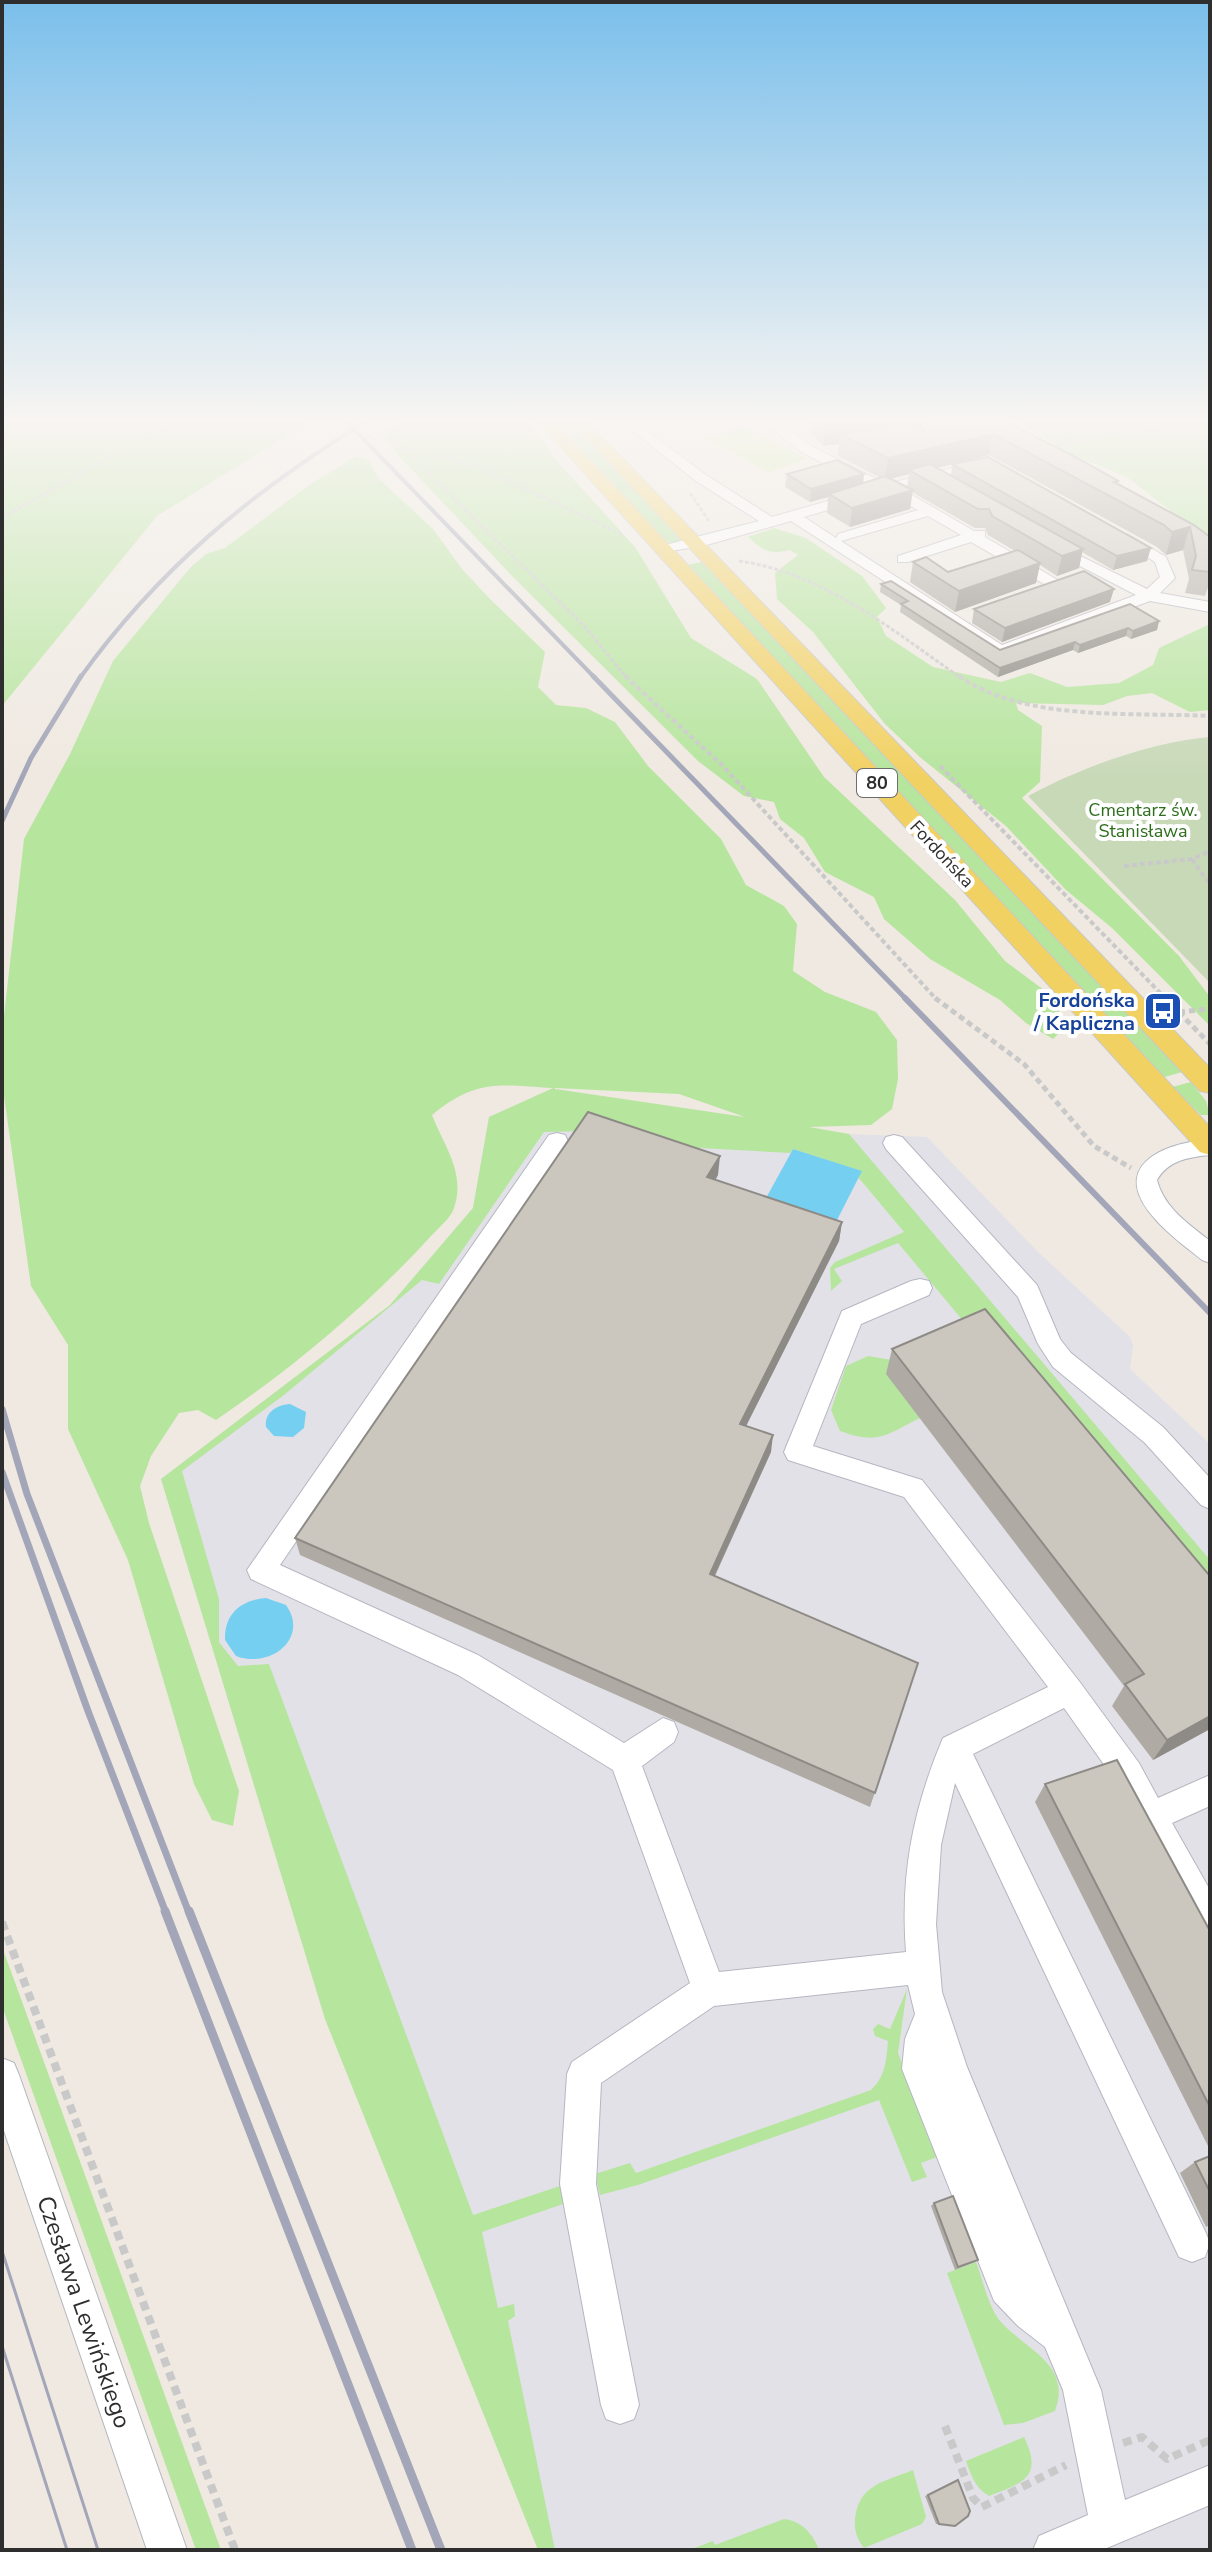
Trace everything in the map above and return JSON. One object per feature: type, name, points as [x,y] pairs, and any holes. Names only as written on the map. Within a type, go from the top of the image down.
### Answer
[{"type":"main road","name":"Fordońska","points":[[653,540],[1210,1146]]},
{"type":"main road","name":"Fordońska","points":[[706,541],[1210,1084]]},
{"type":"street","points":[[662,550],[709,540]]},
{"type":"street","points":[[833,540],[962,618],[1000,651],[1149,596],[1168,578],[1165,565],[1126,540]]},
{"type":"street","points":[[903,559],[961,540]]},
{"type":"street","points":[[982,540],[1069,581],[1210,607]]},
{"type":"street","points":[[1041,540],[1069,581]]},
{"type":"street","points":[[557,1141],[261,1570],[468,1665],[625,1760],[709,1990]]},
{"type":"street","points":[[894,1143],[1028,1292],[1050,1344],[1062,1360],[1154,1435],[1210,1497]]},
{"type":"street","points":[[1210,1146],[1178,1153],[1153,1166],[1147,1175],[1149,1195],[1210,1254]]},
{"type":"street","points":[[920,1288],[851,1318],[797,1452],[913,1488],[1128,1773],[1210,1922]]},
{"type":"street","points":[[1069,1691],[954,1748],[936,1792],[925,1845],[920,1924],[931,2017],[922,2039],[919,2069],[1007,2288],[1031,2313],[1059,2334],[1082,2390],[1110,2524]]},
{"type":"street","points":[[625,1760],[663,1732]]},
{"type":"street","points":[[954,1748],[1192,2244]]},
{"type":"street","points":[[1152,1816],[1210,1790]]},
{"type":"street","points":[[620,2405],[578,2184],[584,2074],[709,1990],[923,1967]]},
{"type":"street","name":"Czesława Lewińskiego","points":[[2,2075],[167,2550]]},
{"type":"street","points":[[1053,2550],[1210,2485]]},
{"type":"path","points":[[496,540],[585,627],[625,676],[722,765],[937,1000],[1024,1064],[1094,1146],[1114,1160],[1147,1175]]},
{"type":"path","points":[[731,560],[761,564],[812,580],[997,698],[1041,708],[1210,716]]},
{"type":"path","points":[[1124,866],[1192,859],[1210,851]]},
{"type":"path","points":[[1192,859],[1210,885]]},
{"type":"path","points":[[1179,1012],[1210,1009]]},
{"type":"path","points":[[2,1922],[235,2550]]},
{"type":"path","points":[[945,2426],[973,2498],[982,2507],[1094,2451],[1142,2437],[1167,2459],[1210,2440]]},
{"type":"shaded area","points":[[553,1089],[849,1134],[927,1137],[1037,1251],[1130,1337],[1133,1345],[1130,1369],[1210,1444],[1210,2550],[538,2550],[325,2019],[161,1479],[390,1305],[473,1208],[489,1117]]},
{"type":"green space","points":[[2,540],[137,540],[2,706]]},
{"type":"green space","points":[[236,540],[441,540],[462,569],[545,652],[538,687],[556,705],[586,708],[615,722],[648,766],[721,839],[746,885],[784,906],[797,924],[793,971],[825,992],[876,1012],[897,1040],[898,1079],[892,1109],[871,1125],[809,1127],[849,1134],[1210,1560],[1210,1616],[898,1243],[834,1269],[842,1281],[831,1291],[830,1268],[835,1262],[904,1232],[858,1177],[861,1171],[793,1149],[790,1153],[626,1144],[588,1131],[544,1132],[439,1284],[422,1280],[284,1395],[182,1471],[219,1599],[219,1642],[238,1666],[269,1664],[473,2215],[560,2186],[566,2203],[482,2232],[498,2308],[514,2304],[515,2316],[508,2321],[555,2550],[538,2550],[325,2019],[161,1479],[390,1305],[473,1208],[489,1117],[553,1088],[489,1086],[462,1095],[432,1115],[452,1160],[457,1183],[454,1208],[447,1219],[382,1287],[301,1357],[216,1420],[198,1410],[179,1413],[151,1456],[140,1486],[149,1523],[239,1791],[233,1826],[212,1820],[194,1784],[128,1560],[68,1429],[68,1345],[31,1286],[2,1082],[2,1034],[24,839],[70,754],[113,661],[190,568],[206,554],[225,548]],"holes":[[[555,1088],[679,1094],[745,1117],[555,1089]]]},
{"type":"green space","points":[[478,540],[629,540],[691,638],[757,679],[824,777],[955,900],[1005,961],[1056,999],[1063,1029],[1053,1039],[1026,1023],[1000,1000],[930,959],[884,919],[874,897],[825,872],[804,838],[780,819],[774,802],[744,796],[698,761]]},
{"type":"green space","points":[[665,540],[683,540],[682,543],[673,544]]},
{"type":"green space","points":[[751,540],[809,540],[862,576],[886,608],[877,617],[886,636],[933,667],[1001,682],[1030,673],[1067,687],[1119,683],[1153,665],[1159,648],[1210,624],[1210,710],[1190,712],[1152,693],[1127,696],[1103,705],[1016,703],[1018,710],[1042,726],[1040,782],[1022,798],[1179,956],[1210,997],[1210,1026],[1112,928],[1066,890],[1006,826],[921,758],[885,724],[813,632],[777,599],[775,573],[798,555],[790,550],[767,551]]},
{"type":"green space","points":[[702,562],[1182,1072],[1161,1078],[687,565]]},
{"type":"green space","name":"Cmentarz św. Stanisława","points":[[1210,737],[1210,983],[1028,796],[1070,776],[1140,750]]},
{"type":"green space","points":[[1191,1082],[1206,1101],[1210,1115],[1201,1115],[1172,1087]]},
{"type":"green space","points":[[868,1356],[892,1360],[920,1418],[873,1438],[840,1431],[831,1410],[846,1366]]},
{"type":"green space","points":[[2,1947],[221,2550],[196,2550],[2,2006]]},
{"type":"green space","points":[[907,1989],[898,2053],[937,2157],[921,2163],[927,2177],[912,2182],[879,2100],[638,2185],[600,2195],[595,2174],[630,2163],[636,2173],[871,2090],[882,2073],[888,2041],[875,2036],[873,2029],[878,2024],[890,2029]]},
{"type":"green space","points":[[976,2262],[1000,2321],[1052,2369],[1059,2395],[1055,2411],[1023,2423],[1004,2425],[947,2273]]},
{"type":"green space","points":[[1024,2437],[1032,2462],[1026,2477],[989,2496],[984,2493],[966,2461]]},
{"type":"green space","points":[[913,2470],[926,2517],[922,2524],[864,2548],[855,2527],[857,2507],[862,2498],[875,2486]]},
{"type":"green space","points":[[784,2519],[806,2529],[819,2550],[689,2550],[713,2541],[715,2545]]},
{"type":"water","points":[[793,1149],[862,1171],[835,1224],[765,1200]]},
{"type":"water","points":[[290,1404],[306,1412],[304,1428],[293,1437],[274,1436],[266,1427],[269,1414],[280,1406]]},
{"type":"water","points":[[266,1598],[286,1605],[292,1617],[293,1629],[289,1640],[273,1655],[249,1659],[236,1656],[225,1640],[227,1623],[242,1605]]},
{"type":"building","points":[[1034,540],[1067,540],[1083,549],[1062,556]]},
{"type":"building","points":[[1088,540],[1137,540],[1151,548],[1117,556]]},
{"type":"building","points":[[1193,540],[1210,540],[1210,572],[1192,570],[1196,556]]},
{"type":"building","points":[[1018,550],[1040,563],[959,591],[913,562],[926,557],[948,572]]},
{"type":"building","points":[[1084,571],[1114,589],[1005,628],[974,609]]},
{"type":"building","points":[[891,581],[1000,650],[1130,604],[1159,621],[1080,645],[1075,642],[1000,668],[901,604],[908,601],[881,584]]},
{"type":"building","points":[[588,1112],[720,1156],[707,1177],[842,1222],[740,1424],[773,1435],[710,1574],[918,1663],[875,1793],[295,1538]]},
{"type":"building","points":[[985,1309],[1210,1576],[1210,1716],[1167,1740],[1125,1684],[1144,1674],[892,1349]]},
{"type":"building","points":[[1117,1760],[1210,1931],[1210,2107],[1045,1784]]},
{"type":"building","points":[[1210,2156],[1210,2192],[1195,2162]]},
{"type":"building","points":[[953,2196],[978,2260],[958,2267],[934,2203]]},
{"type":"building","points":[[958,2480],[970,2511],[968,2516],[955,2526],[939,2524],[928,2495]]},
{"type":"tram line","points":[[2,2251],[98,2550]]},
{"type":"tram line","points":[[2,2346],[67,2550]]},
{"type":"railway","points":[[80,678],[141,602],[204,540]]},
{"type":"railway","points":[[461,540],[595,678]]},
{"type":"railway","points":[[2,821],[31,758],[81,676]]},
{"type":"railway","points":[[593,676],[907,1000]]},
{"type":"railway","points":[[905,998],[1210,1313]]},
{"type":"railway","points":[[2,1409],[27,1494],[189,1913]]},
{"type":"railway","points":[[2,1472],[88,1711],[166,1913]]},
{"type":"railway","points":[[165,1911],[412,2550]]},
{"type":"railway","points":[[189,1911],[441,2550]]},
{"type":"place","name":"Fordońska / Kapliczna","points":[[1163,1011]]}]
